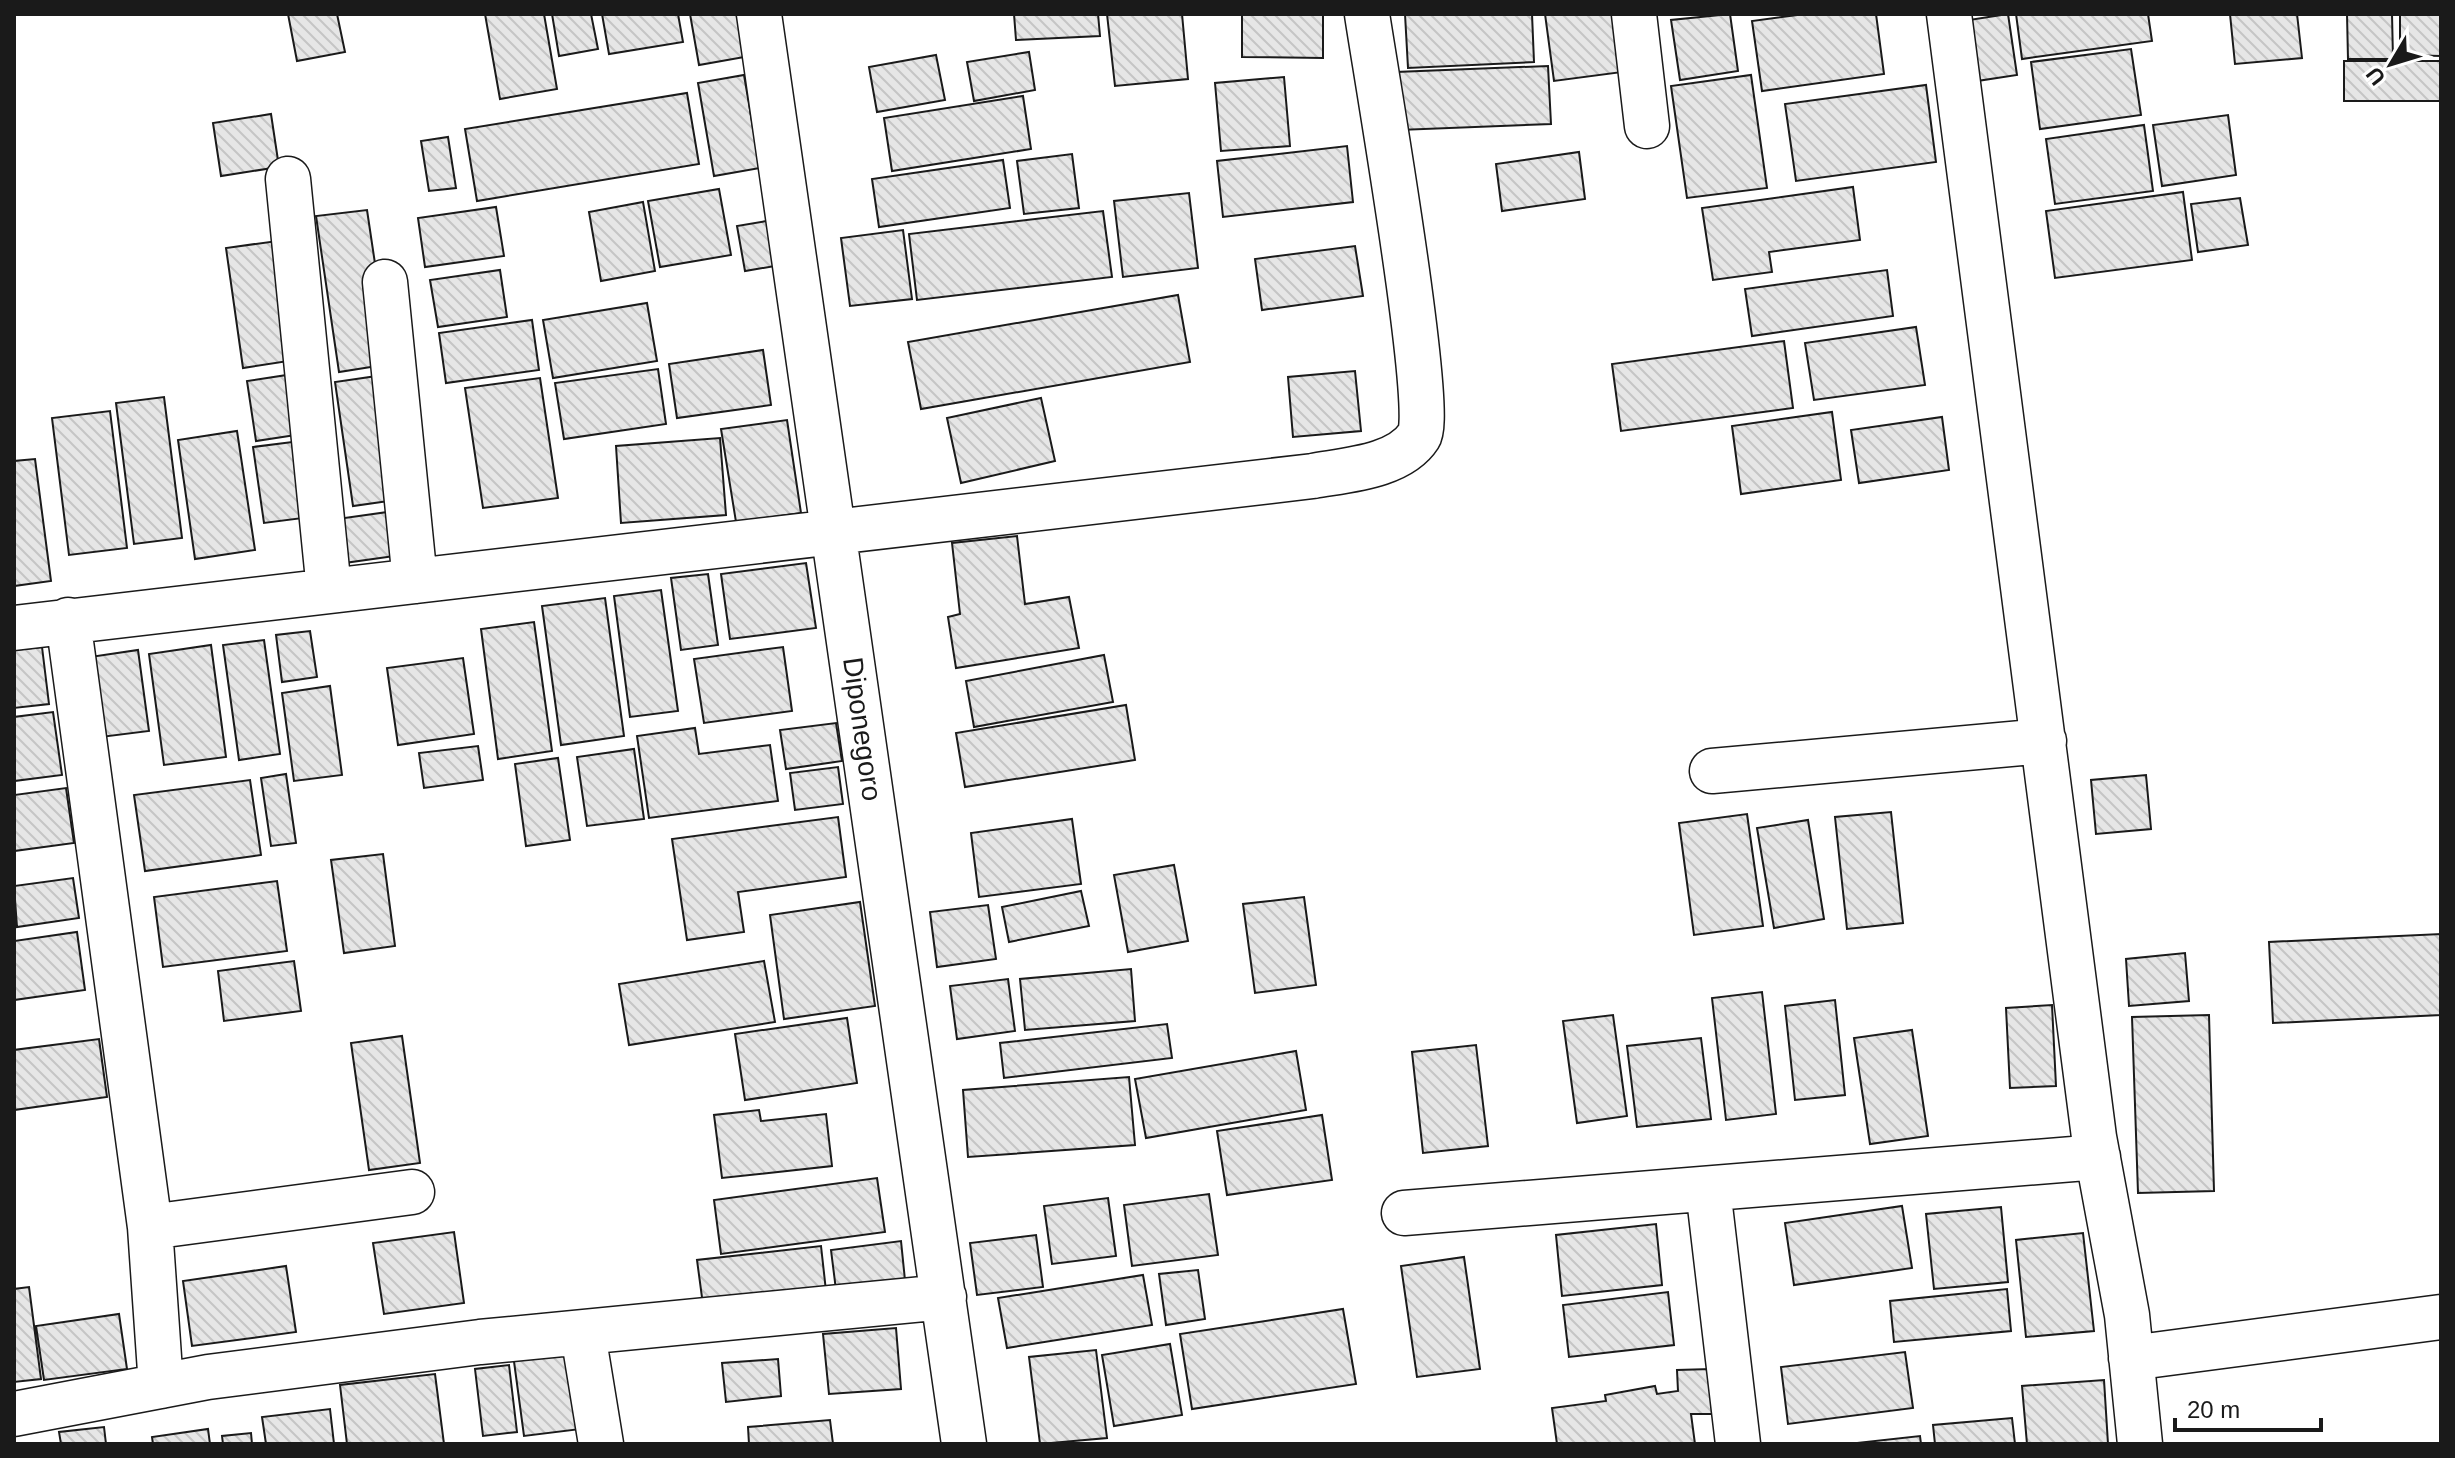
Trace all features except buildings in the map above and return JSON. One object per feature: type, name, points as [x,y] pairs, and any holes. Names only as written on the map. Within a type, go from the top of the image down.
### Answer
[{"type":"street","name":"Diponegoro","points":[[759,14],[964,1444]]},
{"type":"street","points":[[14,628],[1313,476],[1377,462],[1411,445],[1424,424],[1420,361],[1367,14]]},
{"type":"street","points":[[1634,14],[1647,126]]},
{"type":"street","points":[[1949,14],[2098,1157],[2131,1358],[2140,1444]]},
{"type":"street","points":[[288,179],[329,590]]},
{"type":"street","points":[[385,282],[415,581]]},
{"type":"street","points":[[68,620],[150,1227],[161,1386]]},
{"type":"street","points":[[1712,771],[2044,741]]},
{"type":"street","points":[[1404,1213],[2098,1157]]},
{"type":"street","points":[[1708,1189],[1738,1444]]},
{"type":"street","points":[[150,1227],[412,1192]]},
{"type":"street","points":[[14,1414],[161,1386],[480,1342],[944,1297]]},
{"type":"street","points":[[2131,1358],[2441,1317]]},
{"type":"street","points":[[583,1334],[601,1444]]}]
